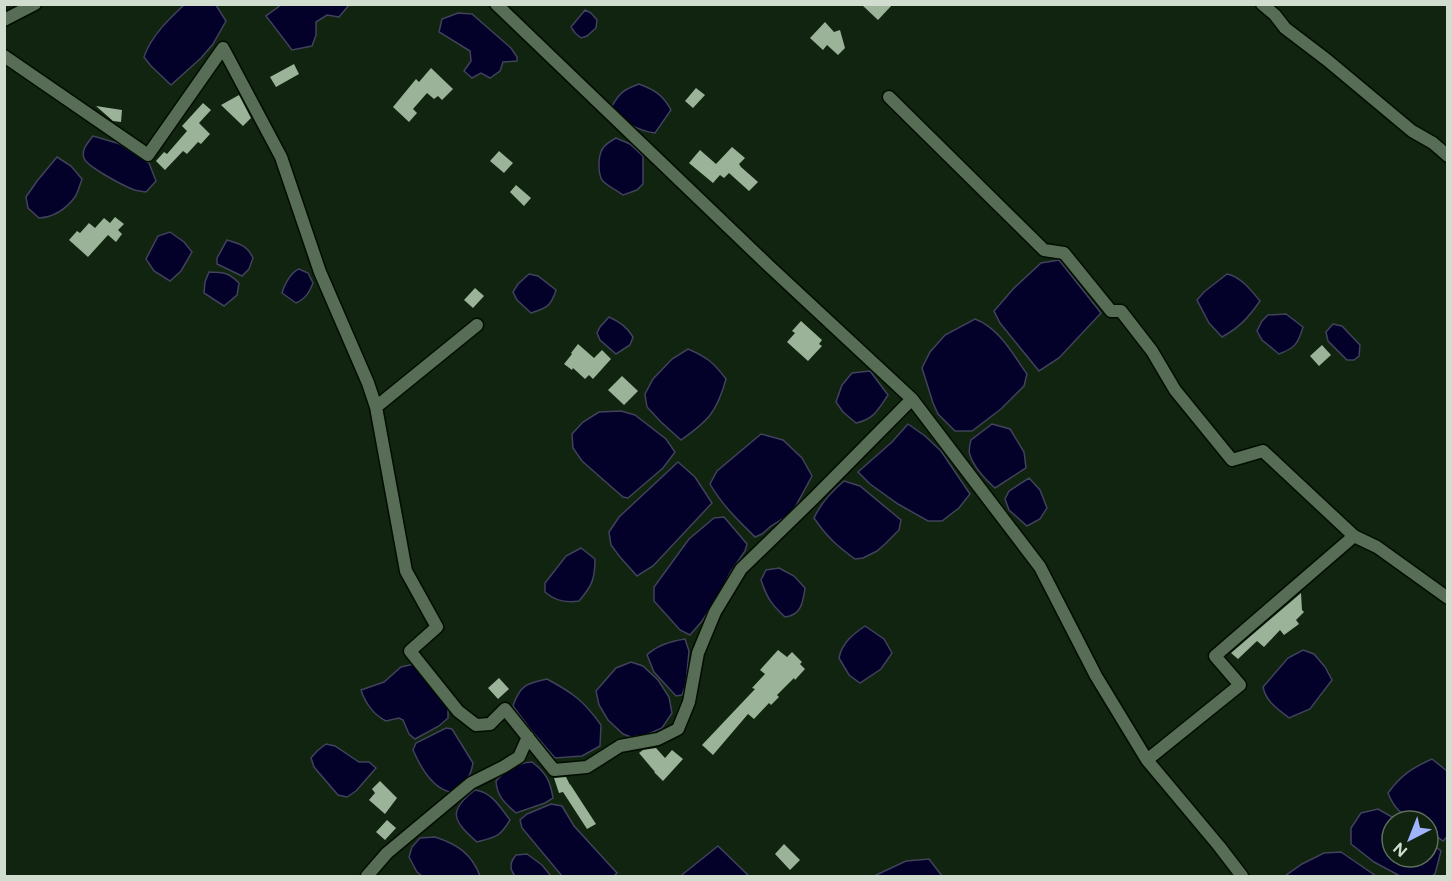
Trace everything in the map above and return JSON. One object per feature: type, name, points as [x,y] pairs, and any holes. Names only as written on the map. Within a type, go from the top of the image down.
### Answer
[{"type":"street","points":[[4,20],[35,4]]},
{"type":"street","points":[[496,4],[769,266],[912,399],[1040,567],[1096,676],[1148,760],[1242,876]]},
{"type":"street","points":[[1262,4],[1285,28],[1412,131],[1433,143],[1448,156]]},
{"type":"street","points":[[4,56],[148,155],[223,48],[281,157],[320,272],[368,382],[376,407],[406,571],[437,627],[410,651],[458,711],[476,725],[490,723],[505,709],[554,770],[587,767],[620,746],[658,739],[678,729],[689,702],[698,653],[715,612],[741,569],[912,399]]},
{"type":"street","points":[[889,97],[1044,250],[1064,253],[1111,311],[1120,311],[1152,351],[1175,390],[1232,460],[1263,451],[1354,536],[1377,547],[1448,598]]},
{"type":"street","points":[[376,407],[477,325]]},
{"type":"street","points":[[1148,760],[1240,684],[1215,656],[1354,536]]},
{"type":"street","points":[[367,876],[387,853],[471,783],[519,757],[528,737]]},
{"type":"shaded area","points":[[348,4],[339,17],[327,15],[316,22],[316,35],[312,46],[292,50],[266,16],[281,5]]},
{"type":"shaded area","points":[[184,5],[216,5],[226,21],[213,44],[201,58],[171,85],[144,57],[156,35]]},
{"type":"shaded area","points":[[585,10],[597,20],[596,28],[581,38],[571,27]]},
{"type":"shaded area","points":[[458,13],[472,14],[511,48],[517,61],[503,62],[500,71],[490,78],[481,73],[472,78],[464,71],[471,61],[470,51],[439,32],[442,19]]},
{"type":"shaded area","points":[[639,84],[658,94],[671,110],[655,133],[630,124],[619,116],[612,106],[623,92]]},
{"type":"shaded area","points":[[93,136],[120,144],[149,163],[156,181],[146,192],[135,190],[91,166],[84,158],[83,152]]},
{"type":"shaded area","points":[[616,138],[630,144],[643,156],[643,184],[637,190],[623,195],[604,182],[599,172],[601,152],[608,143]]},
{"type":"shaded area","points":[[57,157],[71,166],[82,179],[76,195],[68,205],[55,214],[39,218],[28,208],[26,197]]},
{"type":"shaded area","points":[[170,232],[184,242],[192,252],[181,271],[170,281],[154,271],[146,259],[158,236]]},
{"type":"shaded area","points":[[227,240],[246,248],[253,258],[249,269],[242,276],[217,264],[217,258]]},
{"type":"shaded area","points":[[1059,260],[1101,313],[1059,358],[1039,371],[1000,323],[994,311],[1014,288],[1041,263]]},
{"type":"shaded area","points":[[299,269],[308,273],[313,283],[307,295],[296,303],[282,293],[288,279]]},
{"type":"shaded area","points":[[209,272],[226,274],[239,283],[237,295],[224,306],[204,293]]},
{"type":"shaded area","points":[[529,274],[538,276],[556,290],[548,306],[531,313],[517,300],[513,292]]},
{"type":"shaded area","points":[[1227,274],[1241,281],[1260,301],[1243,322],[1222,337],[1209,323],[1197,300]]},
{"type":"shaded area","points":[[1286,314],[1303,327],[1295,345],[1279,354],[1262,340],[1257,331],[1268,315]]},
{"type":"shaded area","points":[[609,317],[623,325],[633,337],[630,345],[616,354],[600,340],[597,333]]},
{"type":"shaded area","points":[[975,319],[984,323],[998,335],[1027,374],[1024,386],[1001,409],[972,431],[955,431],[938,414],[922,368],[930,352],[945,335]]},
{"type":"shaded area","points":[[1333,324],[1342,326],[1360,345],[1359,356],[1354,360],[1347,360],[1328,341],[1326,332]]},
{"type":"shaded area","points":[[688,349],[710,361],[726,379],[719,400],[710,415],[681,440],[647,407],[645,394],[653,379],[672,359]]},
{"type":"shaded area","points":[[870,371],[888,395],[871,416],[856,423],[843,412],[836,402],[842,385],[852,373]]},
{"type":"shaded area","points":[[621,411],[635,415],[666,439],[675,452],[663,468],[628,498],[623,497],[582,461],[573,448],[572,434],[583,422],[599,412]]},
{"type":"shaded area","points":[[908,424],[941,451],[970,494],[959,508],[942,521],[928,521],[898,504],[870,484],[858,472],[892,442]]},
{"type":"shaded area","points":[[992,424],[1010,429],[1024,452],[1026,468],[995,488],[977,469],[969,451],[971,440]]},
{"type":"shaded area","points":[[761,434],[783,440],[802,458],[812,476],[792,513],[755,537],[725,506],[710,484],[717,471]]},
{"type":"shaded area","points":[[678,462],[695,477],[712,503],[653,566],[637,576],[611,545],[609,532],[619,517]]},
{"type":"shaded area","points":[[1029,478],[1040,490],[1047,508],[1040,519],[1027,526],[1009,510],[1005,499],[1009,491]]},
{"type":"shaded area","points":[[844,481],[860,486],[901,520],[899,530],[885,544],[863,558],[855,559],[843,550],[814,518],[827,498]]},
{"type":"shaded area","points":[[724,517],[747,544],[745,551],[718,597],[690,635],[680,630],[654,601],[654,587],[689,539],[714,518]]},
{"type":"shaded area","points":[[581,548],[595,559],[592,582],[587,591],[579,601],[575,602],[561,601],[549,595],[545,592],[545,583],[566,556]]},
{"type":"shaded area","points":[[779,568],[794,576],[805,588],[798,610],[791,616],[785,617],[776,608],[765,592],[761,580],[766,570]]},
{"type":"shaded area","points":[[865,626],[884,639],[892,653],[881,669],[860,683],[849,675],[839,658],[848,640]]},
{"type":"shaded area","points":[[685,639],[689,651],[686,684],[682,695],[676,696],[654,672],[647,655],[665,644]]},
{"type":"shaded area","points":[[1303,650],[1314,654],[1332,680],[1310,709],[1289,718],[1270,701],[1263,687],[1288,658]]},
{"type":"shaded area","points":[[631,662],[643,666],[658,680],[669,697],[672,713],[662,728],[646,735],[631,737],[623,734],[608,720],[599,705],[596,691],[616,668]]},
{"type":"shaded area","points":[[414,664],[448,703],[448,718],[439,726],[415,739],[409,734],[403,720],[399,718],[386,721],[374,712],[361,690],[384,682],[401,667]]},
{"type":"shaded area","points":[[547,679],[577,698],[595,717],[601,725],[600,746],[582,756],[555,758],[530,729],[513,706],[518,693],[525,686]]},
{"type":"shaded area","points":[[446,728],[452,729],[473,763],[466,781],[450,792],[432,781],[413,750],[416,743]]},
{"type":"shaded area","points":[[326,744],[335,746],[359,762],[369,762],[376,768],[356,791],[347,797],[338,795],[314,767],[311,758]]},
{"type":"shaded area","points":[[1432,759],[1447,771],[1447,837],[1443,841],[1440,839],[1440,809],[1397,809],[1388,793],[1407,773]]},
{"type":"shaded area","points":[[532,762],[547,777],[553,798],[516,813],[500,796],[496,781],[512,767]]},
{"type":"shaded area","points":[[475,790],[491,797],[510,820],[497,836],[477,842],[458,822],[456,816],[460,804]]},
{"type":"shaded area","points":[[551,804],[562,806],[574,826],[617,873],[614,876],[562,876],[522,828],[520,820],[527,814]]},
{"type":"shaded area","points":[[1380,810],[1380,865],[1351,844],[1351,828],[1361,813]]},
{"type":"shaded area","points":[[435,837],[463,851],[473,862],[480,876],[422,876],[417,872],[409,857],[412,847],[420,838]]},
{"type":"shaded area","points":[[718,846],[749,876],[681,876],[683,874]]},
{"type":"shaded area","points":[[1341,852],[1376,876],[1285,876],[1324,853]]},
{"type":"shaded area","points":[[527,854],[542,865],[551,876],[515,876],[511,868],[512,860],[516,855]]},
{"type":"shaded area","points":[[929,859],[942,876],[874,876],[906,861]]},
{"type":"shaded area","points":[[1387,869],[1436,869],[1432,876],[1400,876]]},
{"type":"building","points":[[861,4],[893,4],[878,20]]},
{"type":"building","points":[[825,22],[834,32],[840,30],[845,48],[838,55],[827,45],[823,50],[810,38]]},
{"type":"building","points":[[294,64],[299,74],[276,87],[270,77]]},
{"type":"building","points":[[431,68],[453,89],[442,100],[438,96],[434,99],[427,93],[413,109],[417,113],[409,122],[393,107],[416,79],[419,82]]},
{"type":"building","points":[[696,88],[705,95],[693,108],[685,101]]},
{"type":"building","points":[[239,95],[251,118],[243,126],[221,105]]},
{"type":"building","points":[[203,103],[211,110],[199,123],[210,134],[201,144],[198,142],[187,154],[183,151],[165,170],[156,161],[164,152],[167,154],[187,131],[182,126]]},
{"type":"building","points":[[96,106],[122,110],[121,122],[113,121]]},
{"type":"building","points":[[732,147],[745,158],[739,164],[741,167],[758,182],[749,191],[729,173],[724,178],[720,175],[713,183],[689,163],[700,150],[716,164]]},
{"type":"building","points":[[499,151],[513,163],[504,173],[490,161]]},
{"type":"building","points":[[516,185],[531,198],[524,206],[510,192]]},
{"type":"building","points":[[115,217],[124,224],[118,230],[122,234],[116,242],[108,235],[88,257],[69,240],[89,223],[95,228],[104,218],[110,223]]},
{"type":"building","points":[[475,288],[484,296],[473,308],[464,300]]},
{"type":"building","points":[[801,321],[822,340],[819,344],[822,346],[808,361],[787,342],[795,333],[792,331]]},
{"type":"building","points":[[578,344],[594,358],[602,350],[611,359],[593,379],[589,375],[585,379],[573,368],[572,370],[564,364]]},
{"type":"building","points":[[1322,345],[1331,355],[1319,366],[1310,356]]},
{"type":"building","points":[[622,376],[638,391],[624,405],[608,390]]},
{"type":"building","points":[[1301,593],[1304,612],[1296,620],[1299,624],[1284,635],[1280,630],[1264,647],[1257,641],[1238,659],[1231,653]]},
{"type":"building","points":[[778,650],[787,657],[792,652],[802,662],[800,664],[805,669],[777,695],[779,697],[771,705],[769,703],[754,719],[748,714],[713,755],[702,745],[755,689],[752,688],[765,674],[760,670]]},
{"type":"building","points":[[499,678],[509,689],[498,699],[488,688]]},
{"type":"building","points":[[656,748],[665,758],[672,750],[683,759],[663,781],[639,753]]},
{"type":"building","points":[[566,777],[596,824],[587,829],[563,792],[559,793],[554,778]]},
{"type":"building","points":[[380,781],[397,798],[385,814],[369,800],[375,793],[372,789]]},
{"type":"building","points":[[387,820],[396,828],[385,840],[376,832]]},
{"type":"building","points":[[784,844],[800,860],[790,870],[775,854]]}]
